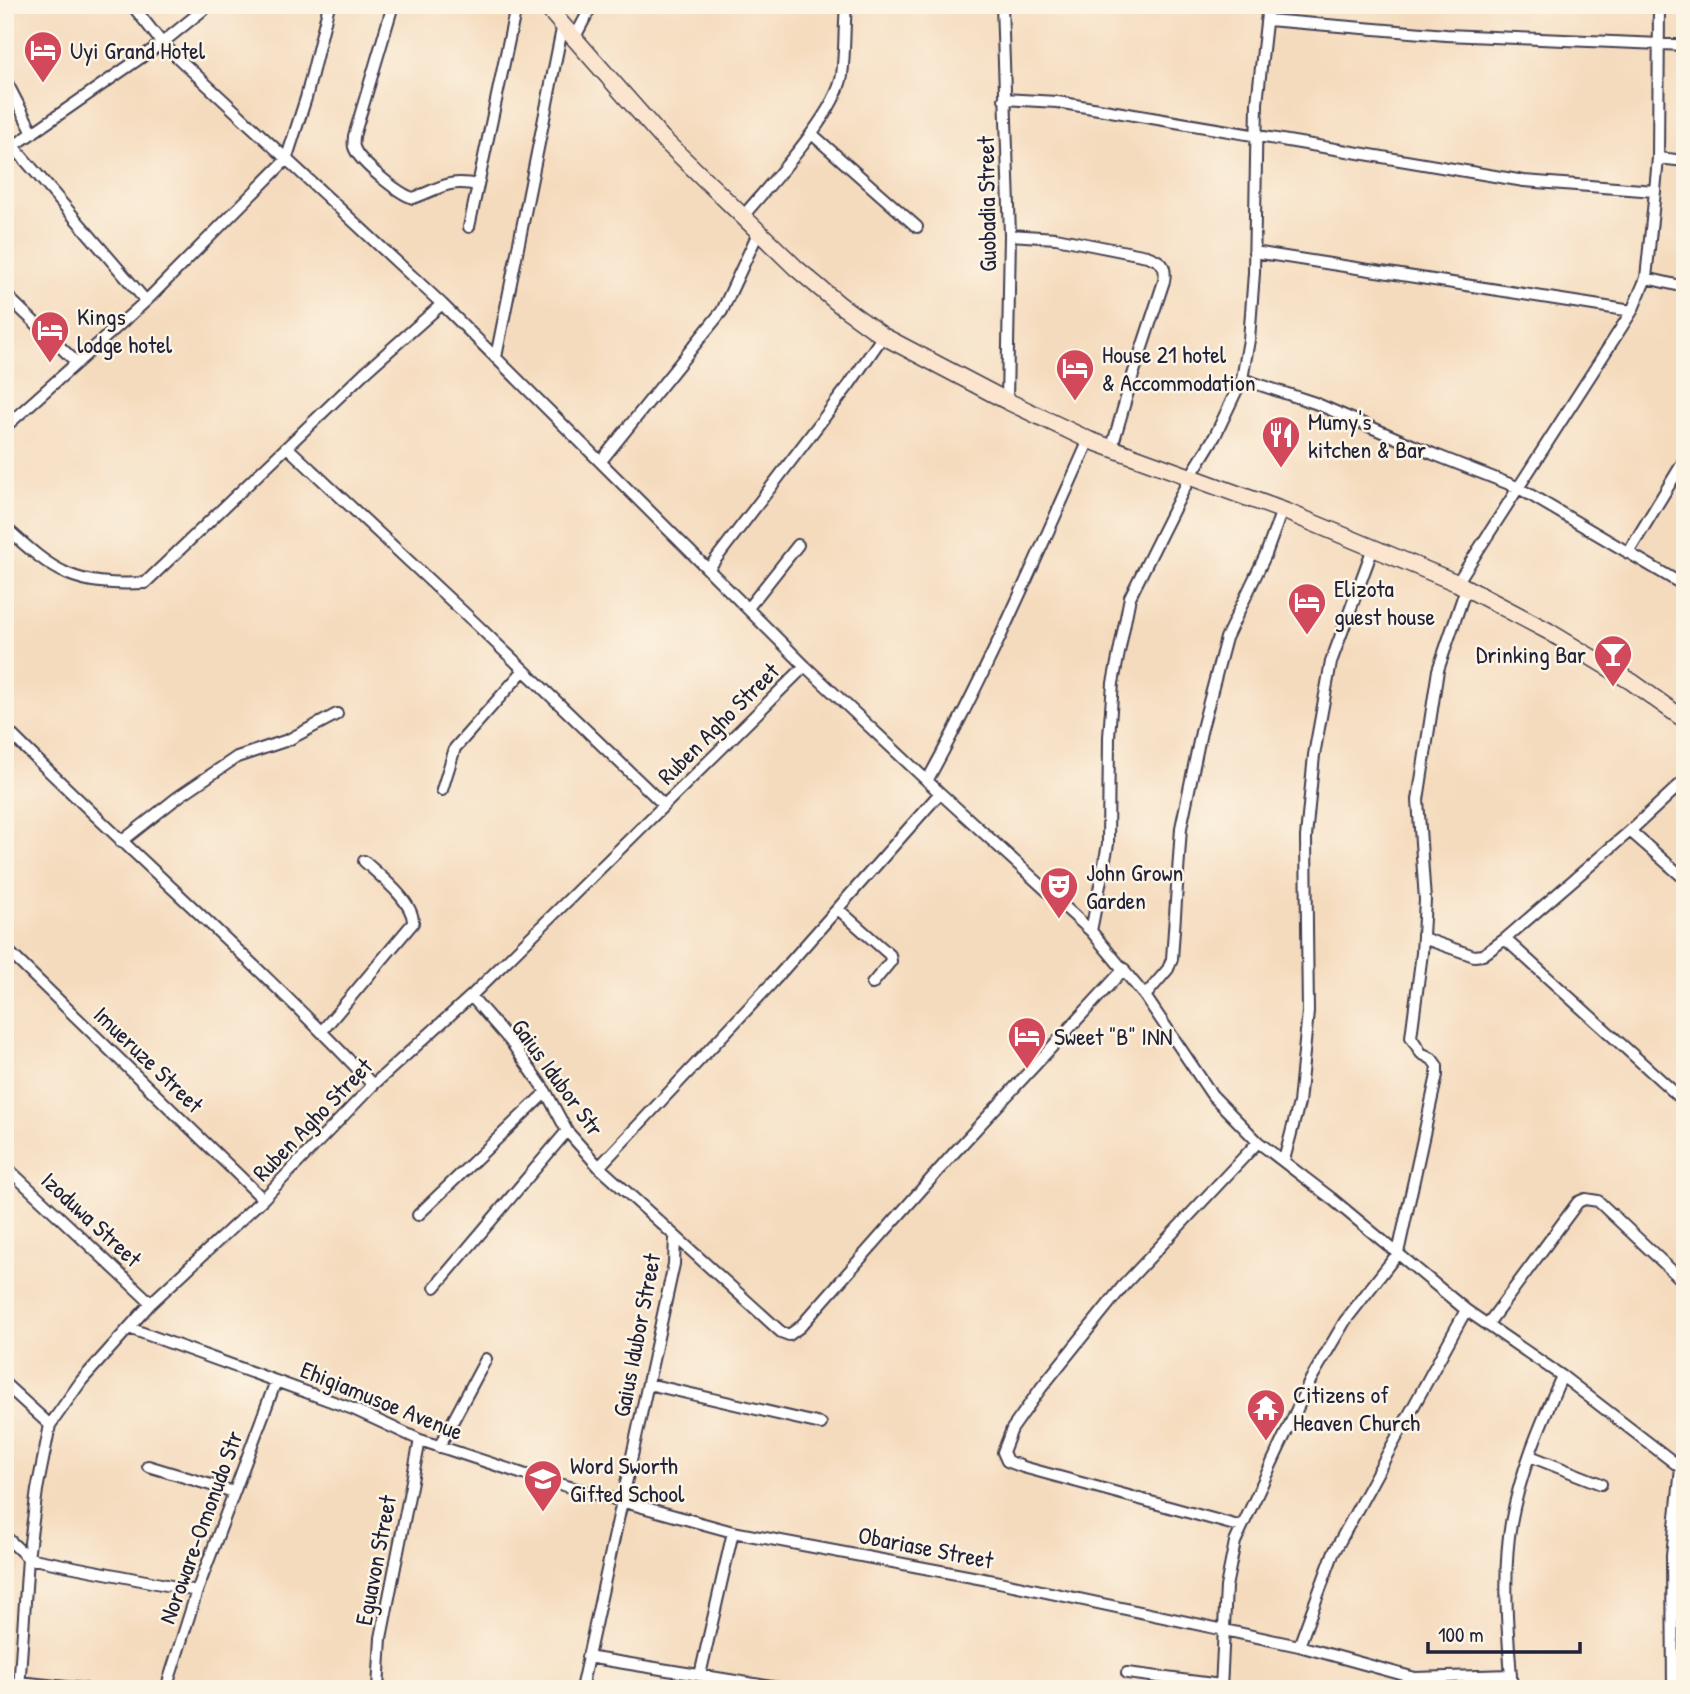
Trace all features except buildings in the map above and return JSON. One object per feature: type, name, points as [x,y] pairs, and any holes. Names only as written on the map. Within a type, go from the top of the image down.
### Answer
[{"type":"street","points":[[132,5],[162,43],[442,304],[805,666],[1091,930],[1145,996],[1212,1095],[1258,1143],[1284,1160],[1466,1310],[1562,1376],[1683,1469],[1672,1556],[1679,1594],[1673,1689]]},
{"type":"street","points":[[146,301],[9,149],[162,43],[209,5]]},
{"type":"street","points":[[5,427],[146,301],[286,160],[306,98],[329,5]]},
{"type":"street","points":[[393,5],[354,136],[354,148],[360,158],[404,195],[413,198],[448,183],[478,185]]},
{"type":"street","points":[[545,5],[662,138],[831,297],[883,336],[1007,401],[1089,440],[1282,510],[1461,586],[1548,631],[1632,682],[1685,720]]},
{"type":"street","points":[[575,37],[592,5]]},
{"type":"street","points":[[744,215],[812,134],[838,88],[842,76],[846,5]]},
{"type":"street","name":"Guobadia Street","points":[[1002,5],[1010,235],[1007,401]]},
{"type":"street","points":[[1091,930],[1108,844],[1109,737],[1113,683],[1130,597],[1242,379],[1249,340],[1254,251],[1255,135],[1268,5]]},
{"type":"street","points":[[1127,1673],[1221,1687],[1226,1587],[1235,1542],[1311,1379],[1345,1321],[1398,1253],[1437,1075],[1437,1066],[1433,1059],[1421,1053],[1411,1037],[1425,900],[1418,800],[1438,670],[1461,586],[1517,487],[1632,311],[1646,278],[1658,158],[1659,5]]},
{"type":"street","points":[[469,227],[516,8]]},
{"type":"street","points":[[1268,20],[1446,35],[1685,46]]},
{"type":"street","points":[[496,357],[563,24]]},
{"type":"street","points":[[5,79],[33,133]]},
{"type":"street","points":[[1004,99],[1057,102],[1524,181],[1655,191]]},
{"type":"street","points":[[812,134],[917,227]]},
{"type":"street","points":[[1658,158],[1685,161]]},
{"type":"street","points":[[601,461],[722,311],[759,231]]},
{"type":"street","points":[[1010,235],[1056,238],[1147,256],[1164,265],[1164,281],[1112,447]]},
{"type":"street","points":[[1254,251],[1632,311]]},
{"type":"street","points":[[1646,278],[1685,287]]},
{"type":"street","points":[[5,294],[77,363]]},
{"type":"street","points":[[5,527],[53,568],[81,580],[115,584],[145,583],[363,373],[442,304]]},
{"type":"street","points":[[709,568],[849,386],[883,336]]},
{"type":"street","points":[[1242,379],[1315,403],[1517,487],[1685,586]]},
{"type":"street","points":[[927,781],[948,743],[1089,440]]},
{"type":"street","points":[[287,447],[664,805]]},
{"type":"street","points":[[1628,553],[1685,458]]},
{"type":"street","points":[[1145,996],[1168,969],[1172,959],[1181,828],[1201,732],[1226,638],[1266,554],[1282,510]]},
{"type":"street","points":[[748,608],[798,545]]},
{"type":"street","points":[[1284,1160],[1299,1102],[1308,1012],[1306,837],[1314,755],[1331,662],[1373,548]]},
{"type":"street","name":"Ruben Agho Street","points":[[19,1686],[28,1558],[37,1490],[50,1425],[82,1380],[151,1303],[263,1199],[373,1085],[471,996],[805,666]]},
{"type":"street","points":[[442,790],[455,748],[524,670]]},
{"type":"street","points":[[121,842],[178,797],[237,757],[288,740],[337,714]]},
{"type":"street","points":[[5,728],[121,842],[322,1031],[373,1085]]},
{"type":"street","points":[[1423,938],[1474,956],[1483,955],[1630,831],[1685,780]]},
{"type":"street","points":[[599,1167],[771,984],[940,793]]},
{"type":"street","points":[[1630,831],[1685,879]]},
{"type":"street","points":[[322,1031],[413,923],[414,914],[408,905],[364,861]]},
{"type":"street","points":[[838,909],[890,956],[891,961],[873,984]]},
{"type":"street","points":[[1505,939],[1685,1102]]},
{"type":"street","name":"Imueruze Street","points":[[5,948],[263,1199]]},
{"type":"street","name":"Gaius Idubor Str","points":[[471,996],[511,1042],[546,1092],[567,1131],[599,1167],[781,1332],[789,1335],[1124,969]]},
{"type":"street","points":[[418,1215],[546,1092]]},
{"type":"street","points":[[435,1287],[567,1131]]},
{"type":"street","points":[[1242,1527],[1023,1467],[1007,1461],[1003,1452],[1012,1429],[1041,1388],[1123,1286],[1258,1143]]},
{"type":"street","name":"Izoduwa Street","points":[[5,1166],[151,1303]]},
{"type":"street","points":[[1487,1325],[1578,1202],[1585,1199],[1598,1201],[1685,1283]]},
{"type":"street","name":"Gaius Idubor Street","points":[[581,1689],[674,1264],[676,1236]]},
{"type":"street","points":[[1299,1646],[1333,1554],[1466,1310]]},
{"type":"street","name":"Ehigiamusoe Avenue","points":[[129,1328],[353,1409],[439,1447],[523,1474],[623,1500]]},
{"type":"street","points":[[439,1447],[486,1359]]},
{"type":"street","points":[[1512,1689],[1508,1550],[1511,1522],[1539,1427],[1562,1376]]},
{"type":"street","name":"Noroware-Omonudo Str","points":[[166,1689],[197,1591],[276,1381]]},
{"type":"street","points":[[5,1384],[50,1425]]},
{"type":"street","points":[[648,1384],[821,1424]]},
{"type":"street","name":"Eguavon Street","points":[[377,1689],[381,1638],[420,1440]]},
{"type":"street","points":[[1530,1457],[1601,1484]]},
{"type":"street","points":[[148,1466],[234,1492]]},
{"type":"street","name":"Obariase Street","points":[[623,1500],[733,1532],[999,1582],[1299,1646],[1415,1683],[1511,1675]]},
{"type":"street","points":[[700,1675],[733,1532]]},
{"type":"street","points":[[5,1536],[28,1558],[197,1591]]},
{"type":"street","points":[[587,1657],[785,1689]]},
{"type":"street","points":[[19,1686],[85,1689]]},
{"type":"place","name":"Uyi Grand Hotel","points":[[43,84]]},
{"type":"place","name":"Kings lodge hotel","points":[[50,364]]},
{"type":"place","name":"House 21 hotel & Accommodation","points":[[1075,402]]},
{"type":"place","name":"Mumy's kitchen & Bar","points":[[1281,469]]},
{"type":"place","name":"Elizota guest house","points":[[1307,636]]},
{"type":"place","name":"Drinking Bar","points":[[1613,688]]},
{"type":"place","name":"John Grown Garden","points":[[1059,920]]},
{"type":"place","name":"Sweet \"B\" INN","points":[[1027,1070]]},
{"type":"place","name":"Citizens of Heaven Church","points":[[1266,1442]]},
{"type":"place","name":"Word Sworth Gifted School","points":[[543,1513]]}]
